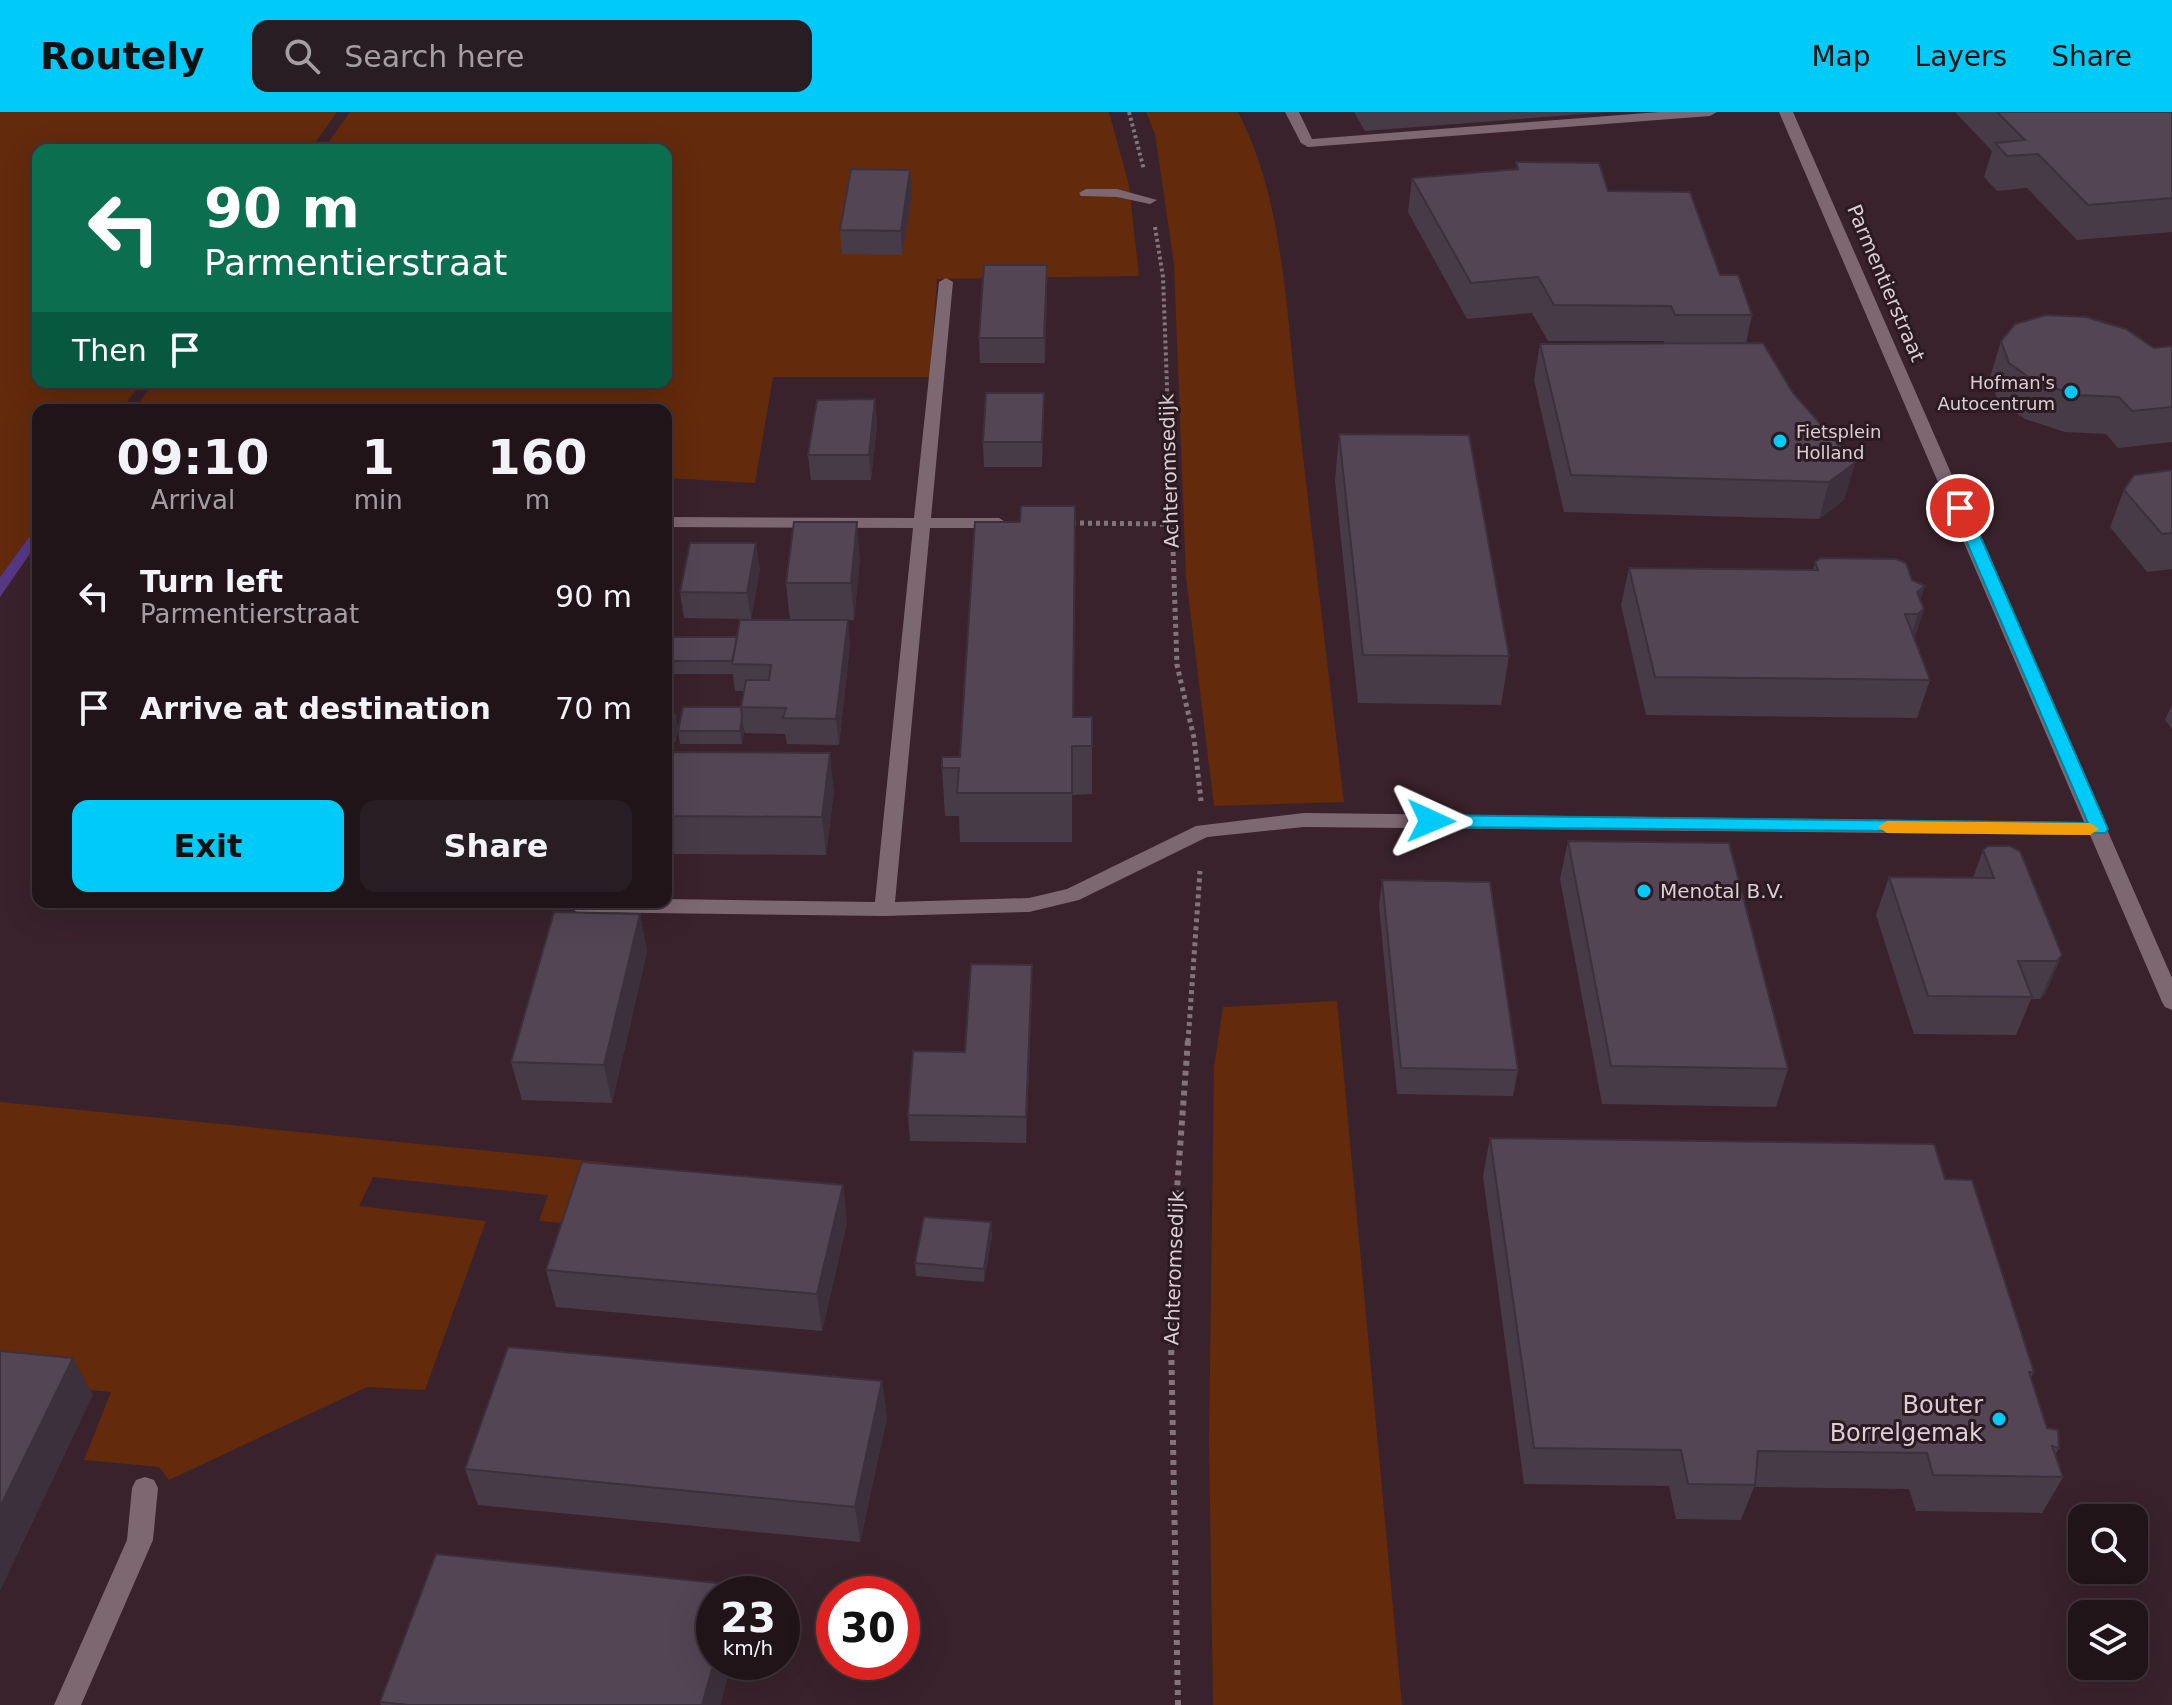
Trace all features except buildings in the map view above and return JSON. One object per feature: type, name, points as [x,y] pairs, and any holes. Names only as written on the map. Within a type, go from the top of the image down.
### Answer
[{"type":"street","points":[[1292,112],[1308,143],[1710,112]]},
{"type":"street","name":"Parmentierstraat","points":[[1786,112],[2172,1002]]},
{"type":"street","points":[[1086,193],[1117,193],[1150,200]]},
{"type":"street","points":[[884,909],[946,282]]},
{"type":"street","points":[[672,522],[1067,523]]},
{"type":"street","points":[[672,906],[884,909],[1029,905],[1072,895],[1203,831],[1304,820],[2099,829]]},
{"type":"street","points":[[67,1705],[140,1540],[145,1488]]},
{"type":"path","name":"Achteromsedijk","points":[[1129,112],[1150,200],[1163,277],[1177,665],[1194,738],[1203,831],[1170,1284],[1178,1705]]},
{"type":"path","points":[[1067,523],[1171,524]]},
{"type":"shaded area","points":[[0,112],[2172,112],[2172,1705],[0,1705]]},
{"type":"shaded area","points":[[0,112],[337,112],[314,144],[32,144],[32,388],[138,388],[126,404],[32,404],[32,533],[0,577]]},
{"type":"shaded area","points":[[350,112],[1109,112],[1129,185],[1139,276],[937,279],[930,377],[773,377],[755,483],[672,478],[672,404],[138,404],[150,388],[672,388],[672,144],[327,144]]},
{"type":"shaded area","points":[[1146,112],[1238,112],[1265,180],[1285,292],[1344,802],[1214,806],[1186,577],[1174,264],[1155,134]]},
{"type":"shaded area","points":[[32,533],[32,551],[0,597],[0,577]]},
{"type":"shaded area","points":[[1337,1001],[1402,1705],[1213,1705],[1209,1440],[1214,1067],[1223,1007]]},
{"type":"shaded area","points":[[0,1102],[610,1163],[574,1224],[539,1221],[548,1195],[373,1177],[359,1206],[486,1221],[425,1390],[367,1387],[169,1480],[159,1467],[84,1460],[111,1392],[0,1382]]},
{"type":"slow traffic","points":[[1887,827],[2090,829]]},
{"type":"place","name":"Hofman's Autocentrum","points":[[2071,392]]},
{"type":"place","name":"Fietsplein Holland","points":[[1780,441]]},
{"type":"place","name":"Menotal B.V.","points":[[1644,891]]},
{"type":"place","name":"Bouter Borrelgemak","points":[[1999,1419]]},
{"type":"route","points":[[1431,821],[2099,829],[1960,508]]}]
